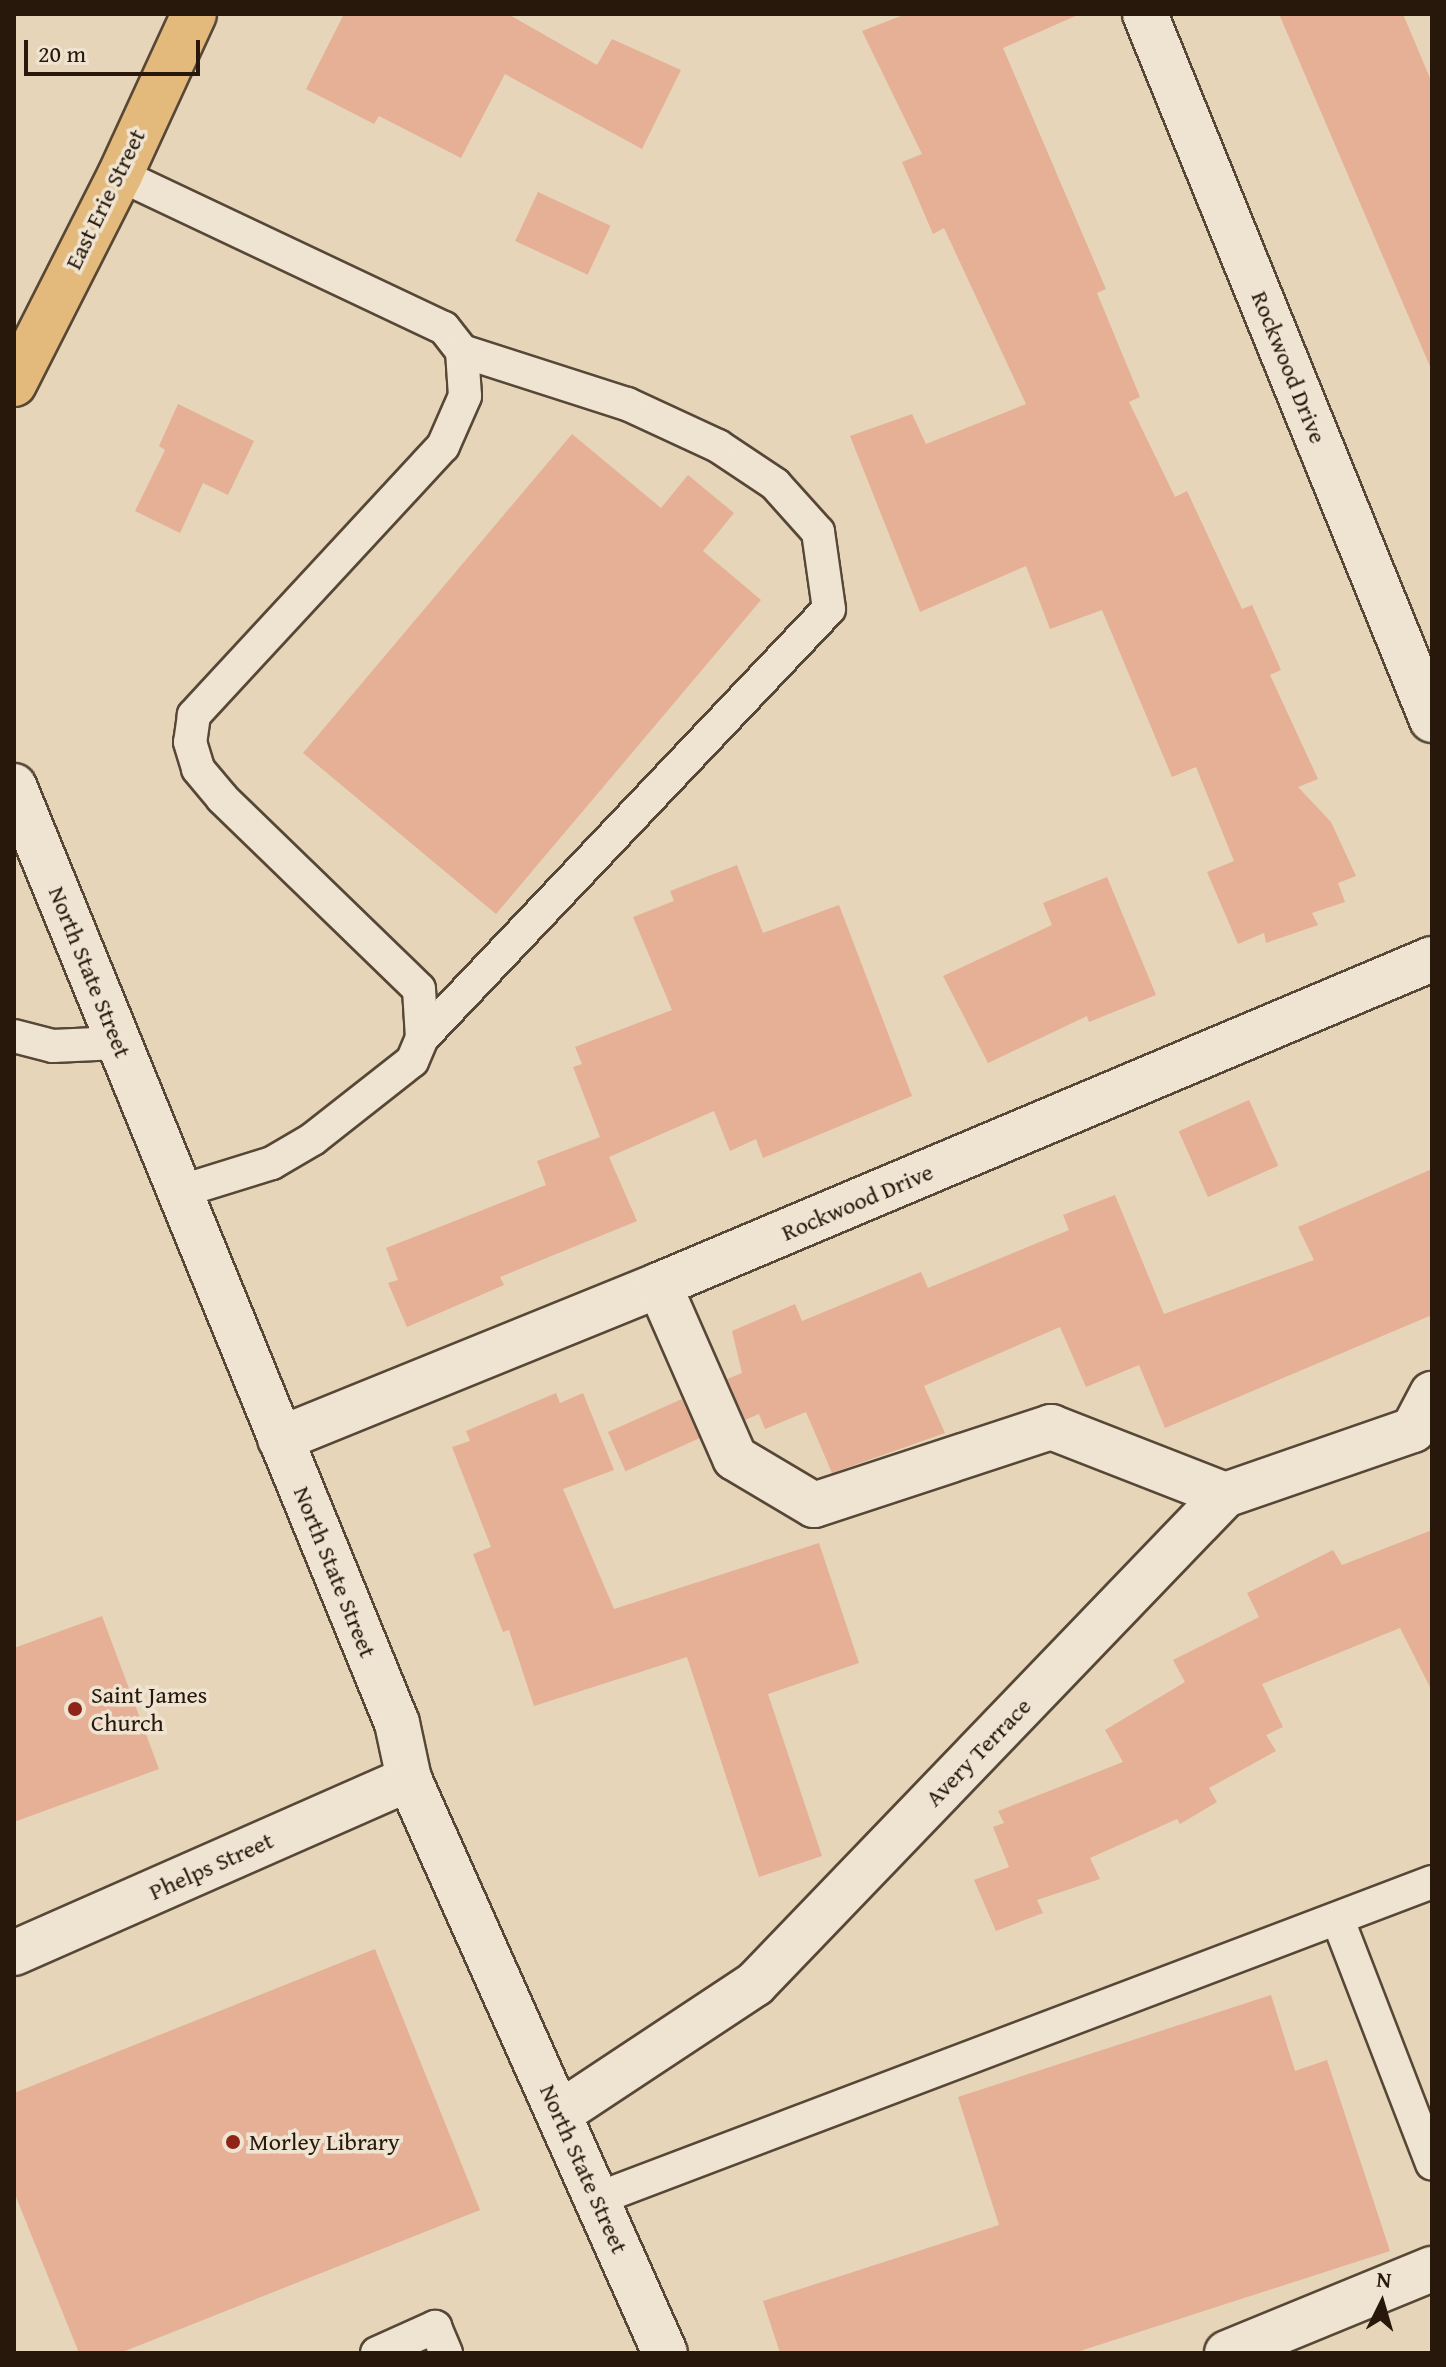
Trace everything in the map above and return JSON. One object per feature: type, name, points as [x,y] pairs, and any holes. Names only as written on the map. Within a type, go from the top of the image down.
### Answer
[{"type":"main road","name":"East Erie Street","points":[[14,384],[120,175],[194,14]]},
{"type":"street","name":"Rockwood Drive","points":[[1145,14],[1432,720]]},
{"type":"street","name":"North State Street","points":[[14,786],[397,1723],[409,1779],[599,2198],[665,2353]]},
{"type":"street","name":"Rockwood Drive","points":[[280,1439],[659,1285],[1432,959]]},
{"type":"street","points":[[659,1285],[735,1458],[814,1505],[1051,1427],[1225,1495]]},
{"type":"street","name":"Avery Terrace","points":[[560,2113],[755,1984],[1225,1495],[1426,1421]]},
{"type":"street","name":"Phelps Street","points":[[14,1953],[409,1779]]},
{"type":"street","points":[[1227,2353],[1432,2269]]},
{"type":"lane","points":[[120,175],[444,328],[462,351],[627,404],[718,446],[775,484],[818,532],[829,609],[422,1038],[412,1061],[313,1139],[272,1163],[179,1192]]},
{"type":"lane","points":[[422,1038],[419,989],[222,798],[198,769],[190,742],[194,715],[443,446],[465,396],[462,351]]},
{"type":"lane","points":[[14,1036],[53,1046],[118,1043]]},
{"type":"lane","points":[[599,2198],[1432,1882]]},
{"type":"lane","points":[[1338,1920],[1432,2163]]},
{"type":"lane","points":[[377,2353],[435,2327],[446,2353]]},
{"type":"building","points":[[344,14],[508,14],[597,65],[612,39],[681,70],[642,149],[505,74],[461,158],[379,116],[374,124],[306,89]]},
{"type":"building","points":[[906,14],[1080,14],[1003,48],[1106,289],[1097,293],[1140,397],[1129,402],[1175,497],[1187,491],[1242,609],[1252,605],[1281,670],[1270,675],[1318,779],[1298,787],[1331,822],[1356,876],[1338,883],[1345,902],[1312,913],[1318,925],[1266,943],[1264,933],[1238,944],[1207,872],[1234,861],[1196,767],[1172,777],[1102,610],[1050,629],[1026,566],[920,612],[850,436],[912,414],[926,444],[1026,404],[944,228],[933,234],[902,162],[922,154],[862,31]]},
{"type":"building","points":[[1279,14],[1403,14],[1432,83],[1432,371]]},
{"type":"building","points":[[538,192],[611,226],[588,275],[515,241]]},
{"type":"building","points":[[178,404],[254,441],[228,495],[203,483],[180,533],[135,511],[165,450],[159,446]]},
{"type":"building","points":[[572,434],[661,508],[688,475],[734,513],[703,551],[761,600],[496,914],[303,753]]},
{"type":"building","points":[[737,865],[763,933],[839,905],[912,1096],[763,1158],[756,1139],[730,1151],[714,1111],[609,1157],[637,1221],[500,1277],[504,1285],[407,1327],[388,1283],[398,1280],[386,1248],[546,1185],[537,1161],[600,1137],[573,1067],[582,1064],[575,1047],[672,1010],[633,917],[674,901],[670,891]]},
{"type":"building","points":[[1107,877],[1156,995],[1089,1022],[1087,1016],[988,1063],[943,976],[1052,925],[1043,903]]},
{"type":"building","points":[[1249,1100],[1278,1166],[1208,1197],[1179,1131]]},
{"type":"building","points":[[1432,1169],[1432,1315],[1165,1428],[1139,1365],[1086,1387],[1060,1327],[924,1386],[945,1433],[832,1473],[806,1412],[765,1429],[759,1414],[745,1420],[727,1379],[742,1373],[732,1331],[795,1304],[802,1321],[921,1272],[928,1288],[1069,1230],[1063,1215],[1115,1195],[1164,1314],[1314,1260],[1298,1227]]},
{"type":"building","points":[[556,1393],[560,1403],[583,1393],[614,1470],[563,1489],[614,1609],[819,1543],[859,1663],[768,1694],[822,1856],[759,1877],[687,1657],[534,1706],[509,1630],[503,1632],[473,1554],[491,1547],[452,1447],[470,1441],[466,1431]]},
{"type":"building","points":[[682,1399],[699,1438],[625,1471],[608,1432]]},
{"type":"building","points":[[1432,1530],[1432,1691],[1400,1628],[1262,1684],[1283,1727],[1266,1735],[1276,1751],[1209,1788],[1217,1802],[1180,1824],[1177,1819],[1090,1858],[1100,1879],[1037,1900],[1043,1913],[996,1931],[974,1880],[1009,1867],[993,1827],[1004,1823],[998,1811],[1123,1762],[1105,1730],[1185,1682],[1173,1660],[1259,1617],[1247,1593],[1333,1550],[1342,1565]]},
{"type":"building","name":"Saint James Church","points":[[102,1616],[159,1769],[14,1822],[14,1648]]},
{"type":"building","name":"Morley Library","points":[[375,1949],[480,2210],[120,2353],[79,2353],[14,2192],[14,2093]]},
{"type":"building","points":[[1271,1995],[1295,2071],[1327,2060],[1390,2251],[1074,2353],[780,2353],[763,2301],[999,2225],[958,2097]]},
{"type":"place","name":"Saint James Church","points":[[75,1709]]},
{"type":"place","name":"Morley Library","points":[[233,2142]]}]
